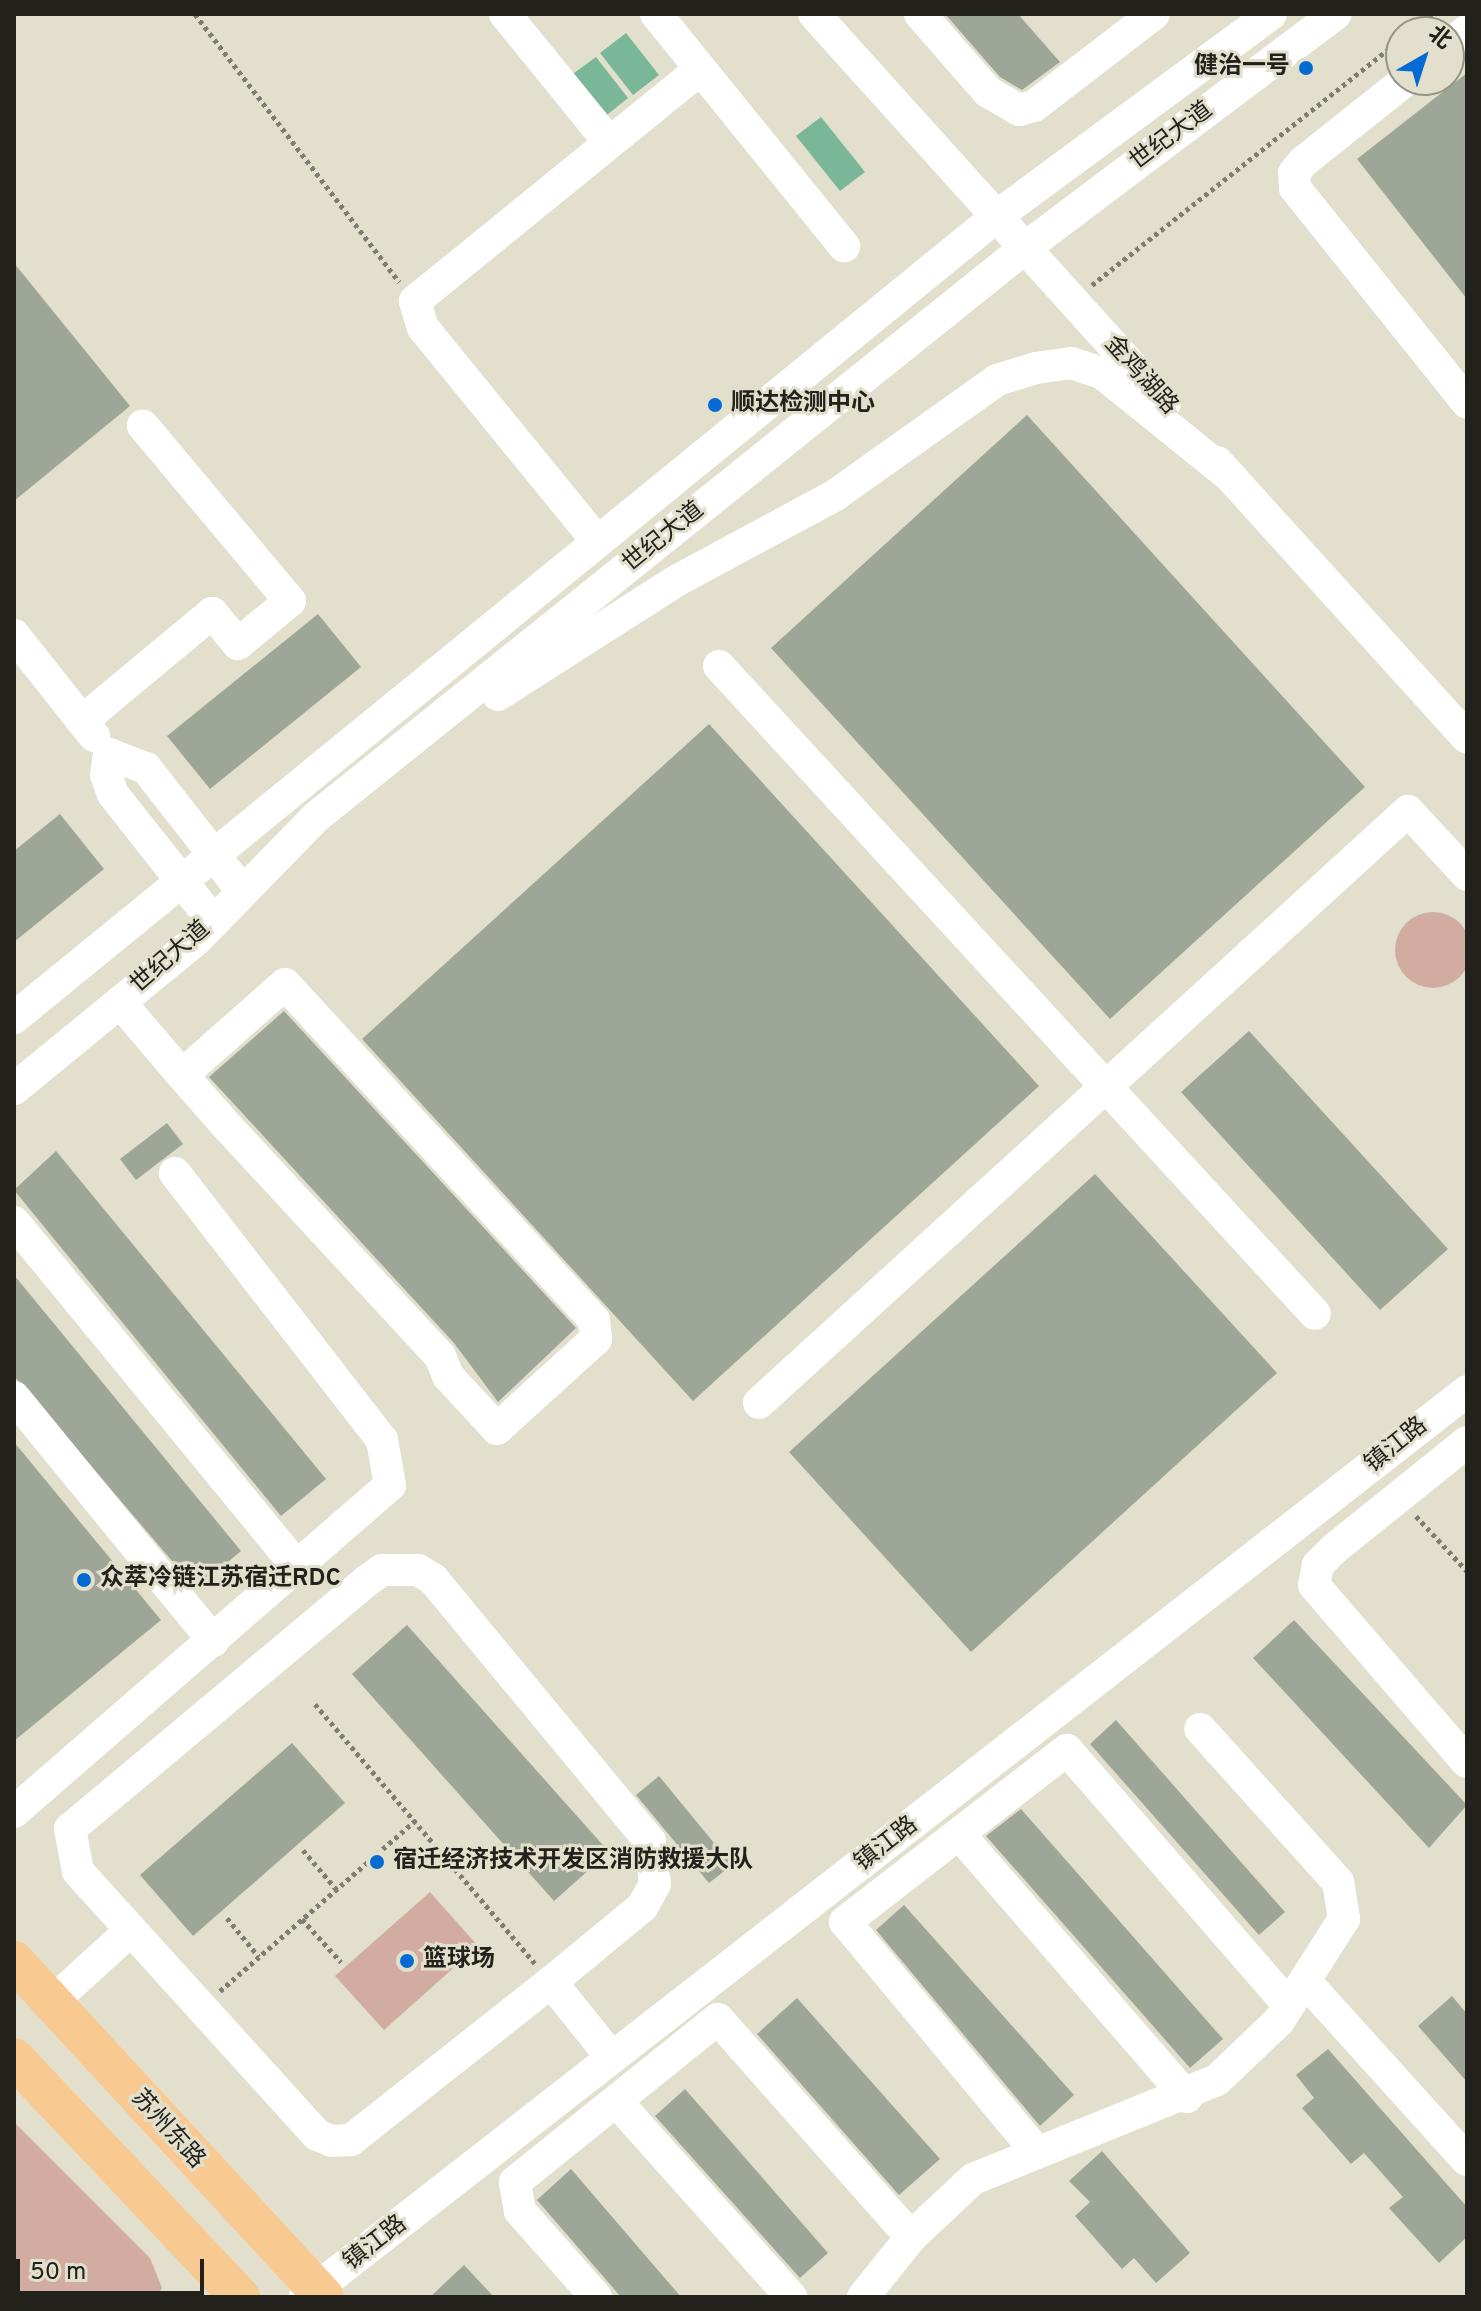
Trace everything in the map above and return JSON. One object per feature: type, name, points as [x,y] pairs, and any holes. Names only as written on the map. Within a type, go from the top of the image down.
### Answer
[{"type":"main road","name":"苏州东路","points":[[14,1961],[316,2295]]},
{"type":"main road","points":[[14,2058],[240,2297]]},
{"type":"street","points":[[505,14],[609,142]]},
{"type":"street","points":[[656,14],[844,246]]},
{"type":"street","name":"金鸡湖路","points":[[814,14],[1467,738]]},
{"type":"street","points":[[920,14],[988,92],[1019,110],[1034,106],[1154,14]]},
{"type":"street","name":"世纪大道","points":[[14,1018],[997,216],[1271,14]]},
{"type":"street","name":"世纪大道","points":[[14,1089],[214,922],[316,817],[1025,248],[1336,14]]},
{"type":"street","points":[[597,541],[423,328],[415,301],[700,69]]},
{"type":"street","points":[[1386,96],[1303,162],[1294,173],[1295,188],[1467,403]]},
{"type":"street","points":[[316,817],[584,637],[834,496],[997,380],[1071,363],[1102,373],[1231,477]]},
{"type":"street","points":[[82,721],[212,613],[238,644],[290,601],[143,426]]},
{"type":"street","points":[[14,635],[109,754],[146,768],[243,892]]},
{"type":"street","points":[[719,666],[1315,1314]]},
{"type":"street","points":[[109,754],[113,794],[214,922]]},
{"type":"street","points":[[759,1403],[1408,811],[1464,864]]},
{"type":"street","points":[[120,1002],[182,1075],[497,1429],[596,1339],[594,1320],[285,984],[182,1075]]},
{"type":"street","points":[[20,1796],[214,1641],[381,1498],[390,1485],[389,1454],[175,1173]]},
{"type":"street","points":[[14,1222],[299,1569]]},
{"type":"street","name":"镇江路","points":[[316,2295],[612,2058],[1467,1391]]},
{"type":"street","points":[[14,1397],[214,1641]]},
{"type":"street","points":[[1467,1442],[1318,1565],[1314,1585],[1334,1618],[1467,1762]]},
{"type":"street","points":[[401,1567],[433,1579],[650,1841],[655,1884],[642,1907],[551,1982],[342,2141],[317,2135],[78,1871],[70,1829],[368,1580],[401,1567]]},
{"type":"street","points":[[863,2297],[911,2237],[973,2179],[1036,2151],[1187,2097],[1247,2056],[1297,1993],[1344,1919],[1338,1882],[1200,1729]]},
{"type":"street","points":[[1036,2151],[845,1922],[1067,1750],[1297,1993],[1467,2160]]},
{"type":"street","points":[[959,1834],[1187,2097]]},
{"type":"street","points":[[52,2002],[131,1930]]},
{"type":"street","points":[[551,1982],[612,2058]]},
{"type":"street","points":[[596,2297],[520,2211],[515,2182],[718,2019],[911,2237]]},
{"type":"street","points":[[616,2101],[791,2297]]},
{"type":"path","points":[[195,14],[415,301]]},
{"type":"path","points":[[1072,301],[1385,52]]},
{"type":"path","points":[[1398,1498],[1467,1571]]},
{"type":"path","points":[[315,1704],[551,1982]]},
{"type":"path","points":[[201,2007],[415,1821]]},
{"type":"path","points":[[303,1850],[337,1890]]},
{"type":"path","points":[[227,1918],[259,1957]]},
{"type":"path","points":[[302,1919],[341,1962]]},
{"type":"shaded area","points":[[626,33],[659,75],[633,95],[600,53]]},
{"type":"shaded area","points":[[596,57],[628,98],[603,118],[570,76]]},
{"type":"shaded area","points":[[821,117],[865,172],[840,191],[796,136]]},
{"type":"shaded area","points":[[1441,912],[1454,918],[1465,929],[1471,950],[1469,965],[1454,982],[1441,988],[1425,988],[1412,982],[1397,965],[1395,942],[1401,929],[1418,914]]},
{"type":"shaded area","name":"篮球场","points":[[430,1892],[478,1946],[384,2030],[335,1976]]},
{"type":"shaded area","points":[[14,2122],[150,2258],[162,2288],[157,2297],[14,2297]]},
{"type":"building","points":[[945,14],[1018,14],[1060,62],[1022,90],[1000,77]]},
{"type":"building","points":[[1467,73],[1467,299],[1357,159],[1438,96],[1465,96]]},
{"type":"building","points":[[14,263],[130,406],[14,501]]},
{"type":"building","points":[[1027,415],[1365,787],[1110,1019],[771,648]]},
{"type":"building","points":[[318,614],[361,667],[210,789],[167,736]]},
{"type":"building","points":[[709,724],[1039,1086],[693,1401],[362,1039]]},
{"type":"building","points":[[60,814],[104,869],[14,942],[14,851]]},
{"type":"building","points":[[284,1011],[576,1328],[498,1402],[454,1343],[209,1077]]},
{"type":"building","points":[[1249,1031],[1448,1249],[1380,1310],[1181,1092]]},
{"type":"building","points":[[167,1123],[183,1144],[136,1180],[120,1159]]},
{"type":"building","points":[[56,1151],[326,1479],[281,1516],[14,1190]]},
{"type":"building","points":[[1095,1174],[1277,1373],[971,1652],[789,1452]]},
{"type":"building","points":[[14,1275],[241,1551],[196,1589],[14,1376]]},
{"type":"building","points":[[14,1442],[161,1620],[14,1741]]},
{"type":"building","points":[[1294,1620],[1467,1805],[1429,1848],[1253,1658]]},
{"type":"building","points":[[407,1625],[609,1852],[554,1901],[352,1674]]},
{"type":"building","points":[[1116,1720],[1285,1912],[1259,1935],[1090,1744]]},
{"type":"building","points":[[292,1743],[345,1803],[193,1936],[140,1875]]},
{"type":"building","points":[[659,1776],[732,1865],[709,1883],[636,1795]]},
{"type":"building","points":[[1021,1809],[1223,2039],[1190,2068],[986,1836]]},
{"type":"building","points":[[904,1905],[1074,2095],[1040,2126],[876,1930]]},
{"type":"building","points":[[1452,1996],[1467,2014],[1467,2082],[1418,2026]]},
{"type":"building","points":[[797,1998],[940,2159],[899,2195],[757,2034]]},
{"type":"building","points":[[1328,2049],[1467,2207],[1467,2237],[1439,2263],[1389,2208],[1403,2197],[1364,2153],[1351,2164],[1302,2108],[1314,2098],[1296,2075]]},
{"type":"building","points":[[685,2089],[828,2253],[800,2278],[655,2116]]},
{"type":"building","points":[[1102,2151],[1190,2253],[1156,2283],[1134,2258],[1122,2269],[1075,2216],[1090,2202],[1069,2181]]},
{"type":"building","points":[[571,2169],[681,2297],[621,2297],[537,2200]]},
{"type":"building","points":[[464,2265],[494,2297],[430,2297]]},
{"type":"place","name":"健治一号","points":[[1306,68]]},
{"type":"place","name":"顺达检测中心","points":[[715,405]]},
{"type":"place","name":"众萃冷链江苏宿迁RDC","points":[[84,1580]]},
{"type":"place","name":"宿迁经济技术开发区消防救援大队","points":[[377,1862]]},
{"type":"place","name":"篮球场","points":[[407,1961]]}]
